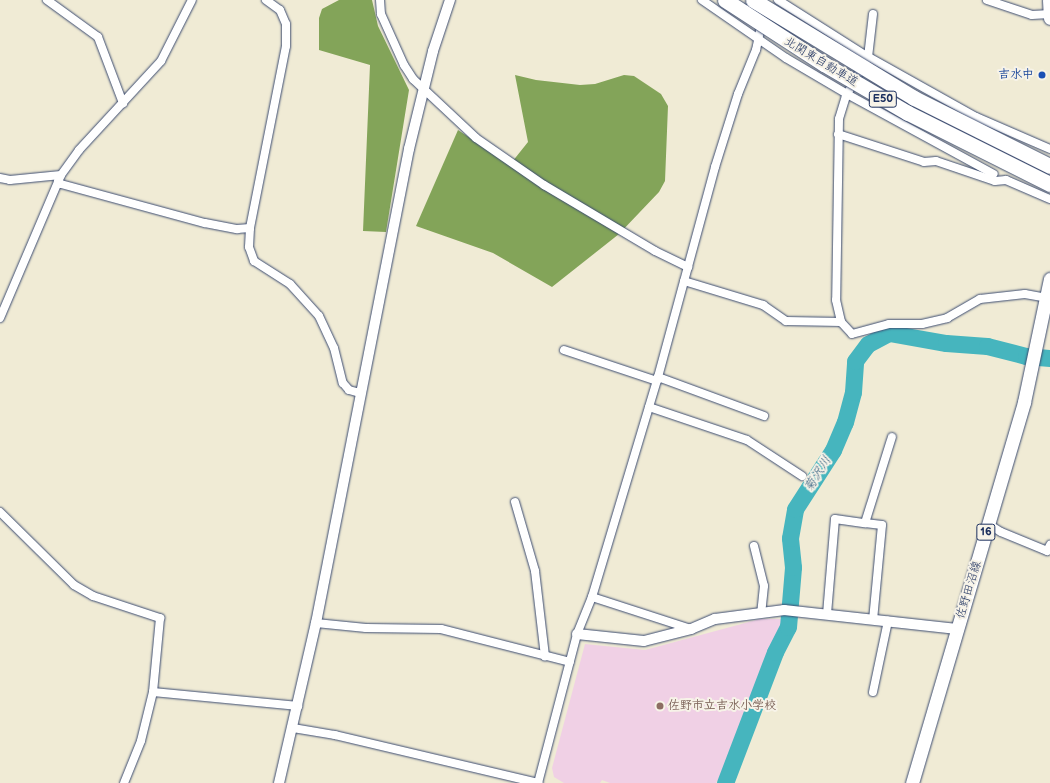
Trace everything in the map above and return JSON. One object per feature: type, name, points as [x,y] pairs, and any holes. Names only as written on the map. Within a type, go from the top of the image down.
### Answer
[{"type":"highway","name":"北関東自動車道","points":[[725,0],[824,64],[901,110],[1050,184]]},
{"type":"highway","name":"北関東自動車道","points":[[753,0],[914,98],[1050,166]]},
{"type":"main road","points":[[1049,0],[1050,18]]},
{"type":"main road","name":"佐野田沼線","points":[[912,783],[1024,402],[1050,281]]},
{"type":"street","points":[[47,0],[98,37],[123,103]]},
{"type":"street","points":[[0,318],[59,178],[79,150],[161,61],[192,0]]},
{"type":"street","points":[[266,0],[280,10],[286,24],[286,46],[250,228],[249,247],[254,261],[290,284],[306,300],[328,333],[343,383],[349,390],[360,393]]},
{"type":"street","points":[[380,0],[382,14],[404,65],[423,89],[494,152],[610,225],[688,267]]},
{"type":"street","points":[[279,783],[293,728],[316,623],[360,393],[423,89],[450,0]]},
{"type":"street","points":[[702,0],[758,39],[846,94],[995,177]]},
{"type":"street","points":[[293,728],[335,735],[538,783],[577,634],[592,597],[649,407],[738,94],[758,39],[766,0]]},
{"type":"street","points":[[778,0],[868,57],[959,107],[1010,133],[1050,149]]},
{"type":"street","points":[[987,0],[1032,15],[1050,14]]},
{"type":"street","points":[[874,14],[868,57],[846,94],[838,134],[836,300],[841,322],[852,334],[889,324],[922,324],[947,318],[980,299],[1025,294],[1047,298]]},
{"type":"street","points":[[938,144],[959,107]]},
{"type":"street","points":[[995,177],[998,152],[1010,133]]},
{"type":"street","points":[[838,134],[1006,180],[1050,198]]},
{"type":"street","points":[[0,178],[10,180],[59,178]]},
{"type":"street","points":[[59,178],[61,184],[205,223],[237,229],[250,228]]},
{"type":"street","points":[[684,281],[763,305],[786,321],[841,322]]},
{"type":"street","points":[[564,350],[657,379],[764,416]]},
{"type":"street","points":[[649,407],[747,440],[802,476]]},
{"type":"street","points":[[865,523],[892,437]]},
{"type":"street","points":[[515,502],[535,571],[545,656]]},
{"type":"street","points":[[0,512],[74,585],[93,596],[160,618],[153,692],[141,741],[124,783]]},
{"type":"street","points":[[827,614],[835,519],[882,525],[873,620]]},
{"type":"street","points":[[988,524],[1001,532],[1047,550],[1050,545]]},
{"type":"street","points":[[754,546],[764,586],[761,613]]},
{"type":"street","points":[[592,597],[691,629]]},
{"type":"street","points":[[577,634],[644,641],[691,629],[716,619],[784,610],[957,629]]},
{"type":"street","points":[[873,692],[888,621]]},
{"type":"street","points":[[316,623],[366,628],[441,629],[570,662]]},
{"type":"street","points":[[153,692],[298,706]]},
{"type":"shaded area","name":"佐野市立吉水小学校","points":[[760,619],[784,619],[729,761],[716,783],[610,783],[602,780],[600,783],[564,783],[554,777],[552,768],[585,644],[645,650]]},
{"type":"green space","points":[[339,0],[372,0],[378,26],[409,90],[386,232],[363,231],[370,65],[319,50],[319,18],[322,9]]},
{"type":"green space","points":[[515,75],[536,80],[580,85],[595,84],[624,75],[634,76],[661,94],[668,106],[665,181],[659,192],[619,234],[552,287],[493,253],[416,226],[458,130],[508,163],[512,162],[528,142]]},
{"type":"waterway","name":"菊沢川","points":[[725,783],[775,652],[788,627],[793,567],[790,538],[795,509],[833,450],[845,422],[853,392],[855,361],[868,344],[889,333],[946,343],[987,346],[1026,356],[1050,358]]},
{"type":"place","name":"吉水中","points":[[1042,75]]},
{"type":"place","name":"佐野市立吉水小学校","points":[[660,706]]}]
